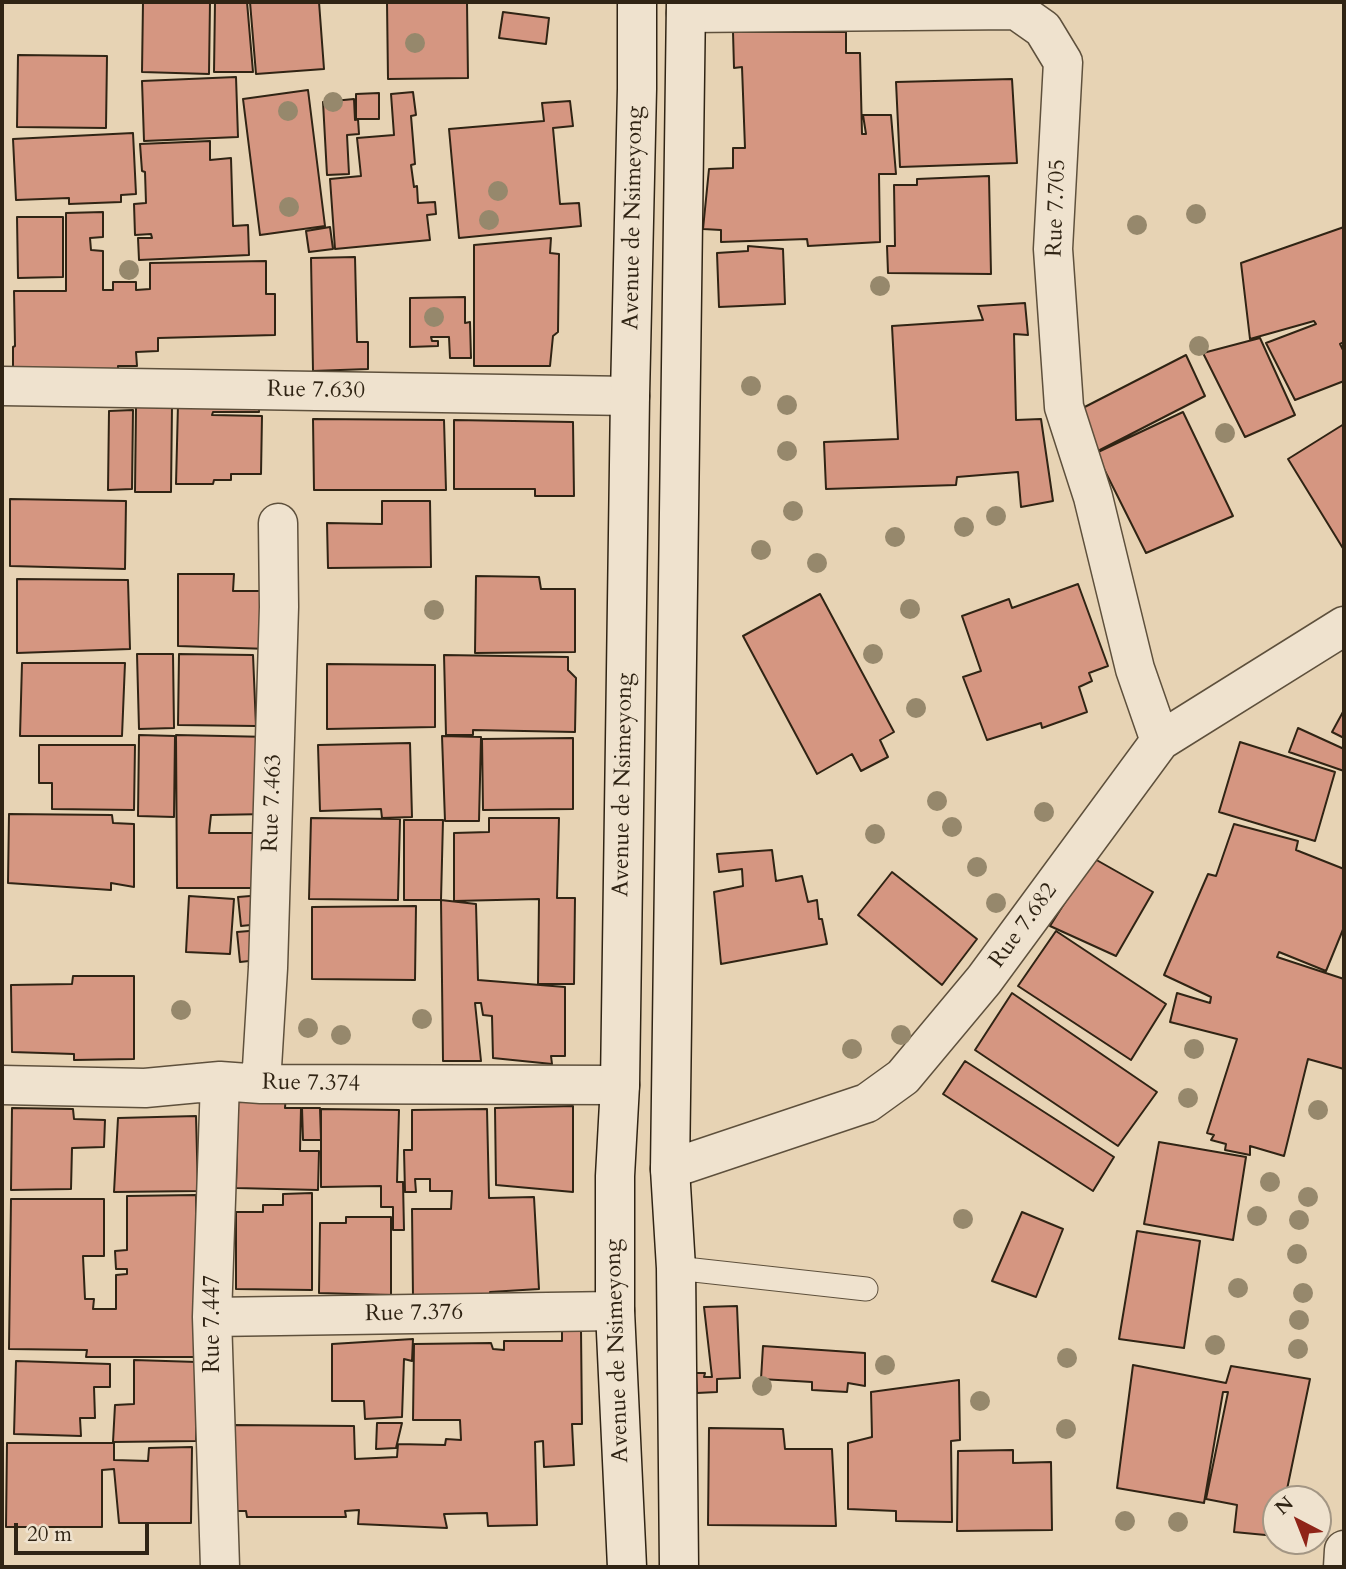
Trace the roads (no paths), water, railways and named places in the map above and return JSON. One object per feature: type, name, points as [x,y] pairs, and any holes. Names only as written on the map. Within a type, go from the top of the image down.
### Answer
[{"type":"street","name":"Avenue de Nsimeyong","points":[[627,1567],[615,1311],[615,1175],[620,1085],[638,2]]},
{"type":"street","name":"Rue 7.705","points":[[686,8],[1016,10],[1043,29],[1063,62],[1053,250],[1064,407],[1093,497],[1135,669],[1160,741]]},
{"type":"street","points":[[679,1567],[676,1268],[670,1169],[686,8]]},
{"type":"street","name":"Rue 7.630","points":[[2,386],[630,396]]},
{"type":"street","name":"Rue 7.463","points":[[261,1084],[268,968],[279,607],[278,523]]},
{"type":"street","name":"Rue 7.682","points":[[670,1169],[867,1103],[903,1077],[984,980],[1160,741],[1344,626]]},
{"type":"street","name":"Rue 7.374","points":[[2,1085],[145,1088],[220,1081],[261,1084],[620,1085]]},
{"type":"street","name":"Rue 7.447","points":[[220,1081],[212,1317],[220,1567]]},
{"type":"street","name":"Rue 7.376","points":[[212,1317],[615,1311]]},
{"type":"street","points":[[1343,1567],[1344,1550]]},
{"type":"lane","points":[[676,1268],[866,1289]]}]
